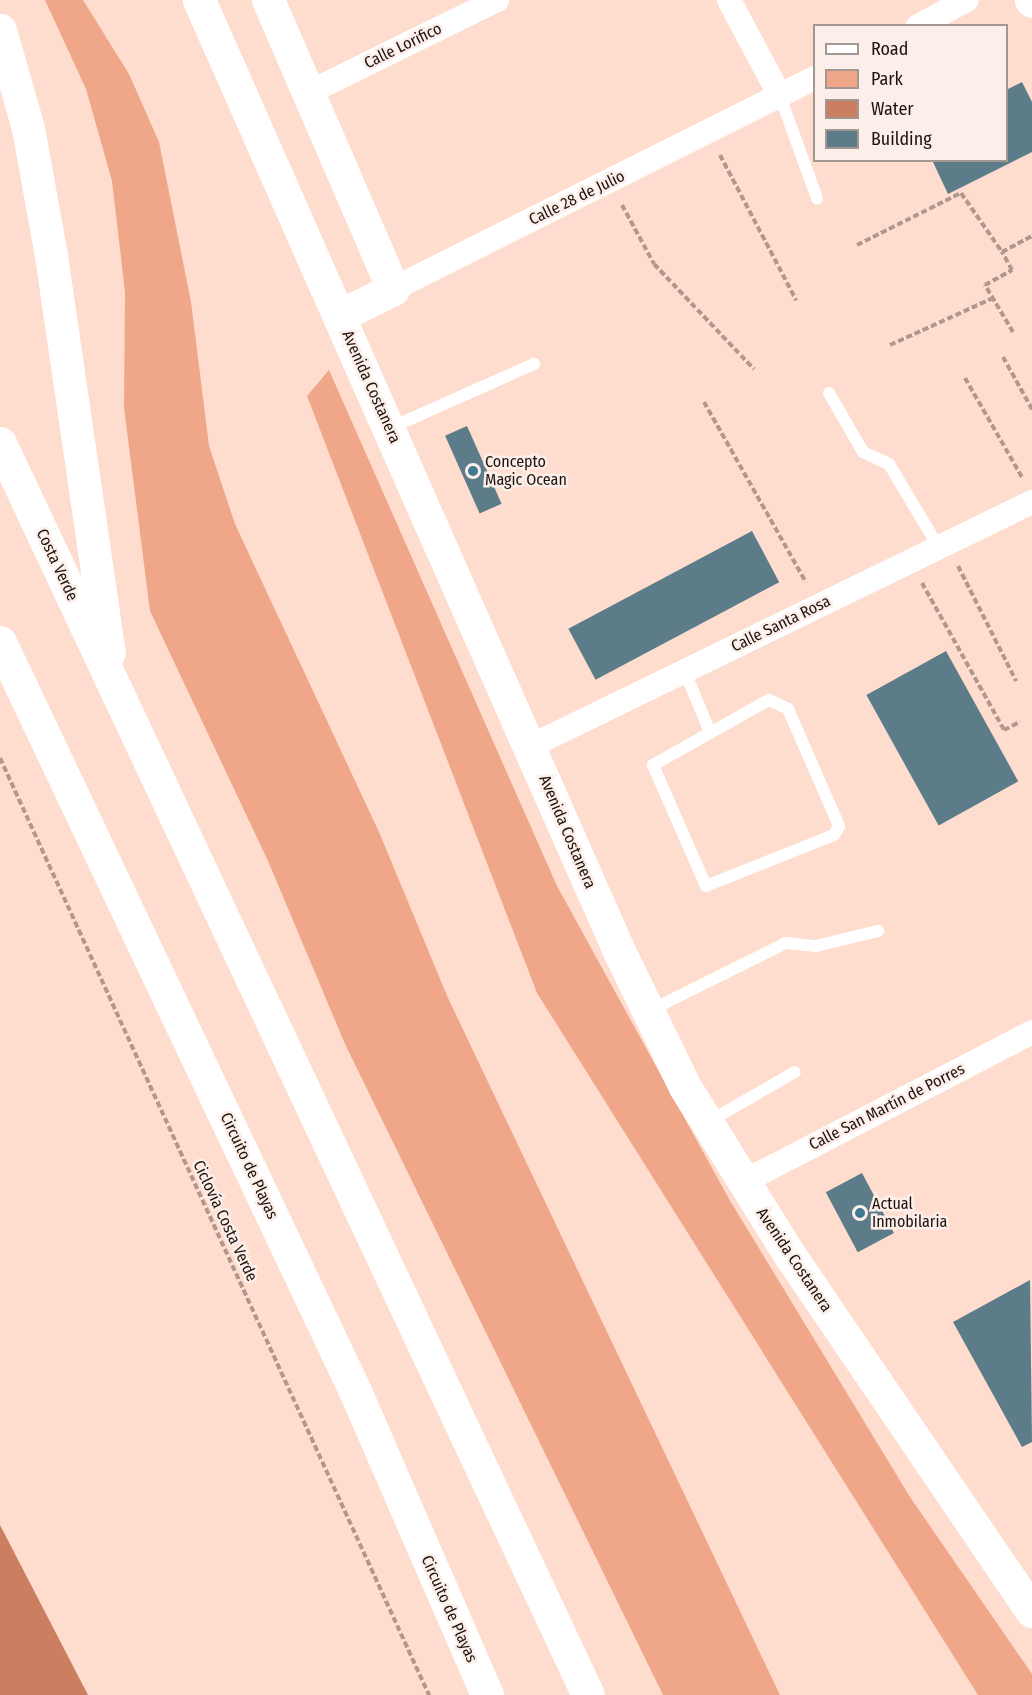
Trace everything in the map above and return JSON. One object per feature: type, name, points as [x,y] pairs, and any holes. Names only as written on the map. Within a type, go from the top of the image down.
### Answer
[{"type":"main road","name":"Avenida Costanera","points":[[200,0],[648,1012],[706,1123],[743,1182],[1032,1611]]},
{"type":"main road","points":[[268,0],[393,290]]},
{"type":"main road","points":[[0,30],[28,128],[51,256],[114,687],[588,1695]]},
{"type":"main road","name":"Calle 28 de Julio","points":[[339,316],[393,290]]},
{"type":"main road","name":"Costa Verde","points":[[0,442],[114,687]]},
{"type":"main road","name":"Circuito de Playas","points":[[0,642],[355,1391],[487,1695]]},
{"type":"street","name":"Calle Lorifico","points":[[308,93],[497,0]]},
{"type":"street","points":[[729,0],[780,96]]},
{"type":"street","points":[[922,24],[968,0]]},
{"type":"street","name":"Calle 28 de Julio","points":[[393,290],[813,79]]},
{"type":"street","name":"Calle Santa Rosa","points":[[531,746],[942,546],[1029,494]]},
{"type":"street","name":"Calle San Martín de Porres","points":[[743,1182],[1032,1032]]},
{"type":"lane","points":[[780,96],[817,198]]},
{"type":"lane","points":[[389,429],[534,364]]},
{"type":"lane","points":[[829,393],[863,452],[889,464],[942,546]]},
{"type":"lane","points":[[684,672],[710,732]]},
{"type":"lane","points":[[769,700],[783,704],[840,821],[836,832],[704,885],[653,767],[710,732],[769,700]]},
{"type":"lane","points":[[648,1012],[786,943],[816,946],[878,931]]},
{"type":"lane","points":[[706,1123],[795,1072]]},
{"type":"path","points":[[708,133],[796,300]]},
{"type":"path","points":[[609,182],[654,264],[754,369]]},
{"type":"path","points":[[857,246],[961,193],[1012,270],[986,285],[1013,332]]},
{"type":"path","points":[[1002,252],[1032,236]]},
{"type":"path","points":[[890,345],[993,298]]},
{"type":"path","points":[[1003,357],[1032,409]]},
{"type":"path","points":[[965,378],[1029,494]]},
{"type":"path","points":[[704,402],[819,606]]},
{"type":"path","points":[[942,546],[1016,681]]},
{"type":"path","points":[[910,561],[1004,730],[1020,722]]},
{"type":"path","name":"Ciclovía Costa Verde","points":[[0,758],[429,1695]]},
{"type":"green space","points":[[45,0],[83,0],[129,74],[159,142],[191,302],[209,446],[235,524],[379,832],[448,998],[780,1695],[663,1695],[345,1044],[268,861],[150,611],[124,408],[125,292],[112,181],[86,89]]},
{"type":"green space","points":[[329,370],[557,886],[729,1199],[910,1497],[1032,1674],[1032,1695],[978,1695],[537,993],[307,396]]},
{"type":"water","points":[[0,1525],[88,1695],[0,1695]]},
{"type":"building","points":[[1022,82],[1032,102],[1032,152],[948,194],[933,162],[1008,162],[1008,89]]},
{"type":"building","name":"Concepto Magic Ocean","points":[[467,426],[502,504],[480,513],[445,436]]},
{"type":"building","points":[[752,531],[779,582],[596,680],[568,629]]},
{"type":"building","points":[[946,651],[1018,781],[939,825],[866,695]]},
{"type":"building","name":"Actual Inmobilaria","points":[[862,1173],[894,1233],[858,1252],[826,1192]]},
{"type":"building","points":[[1030,1280],[1032,1442],[1022,1447],[953,1322]]},
{"type":"place","name":"Concepto Magic Ocean","points":[[473,471]]},
{"type":"place","name":"Actual Inmobilaria","points":[[860,1213]]}]
